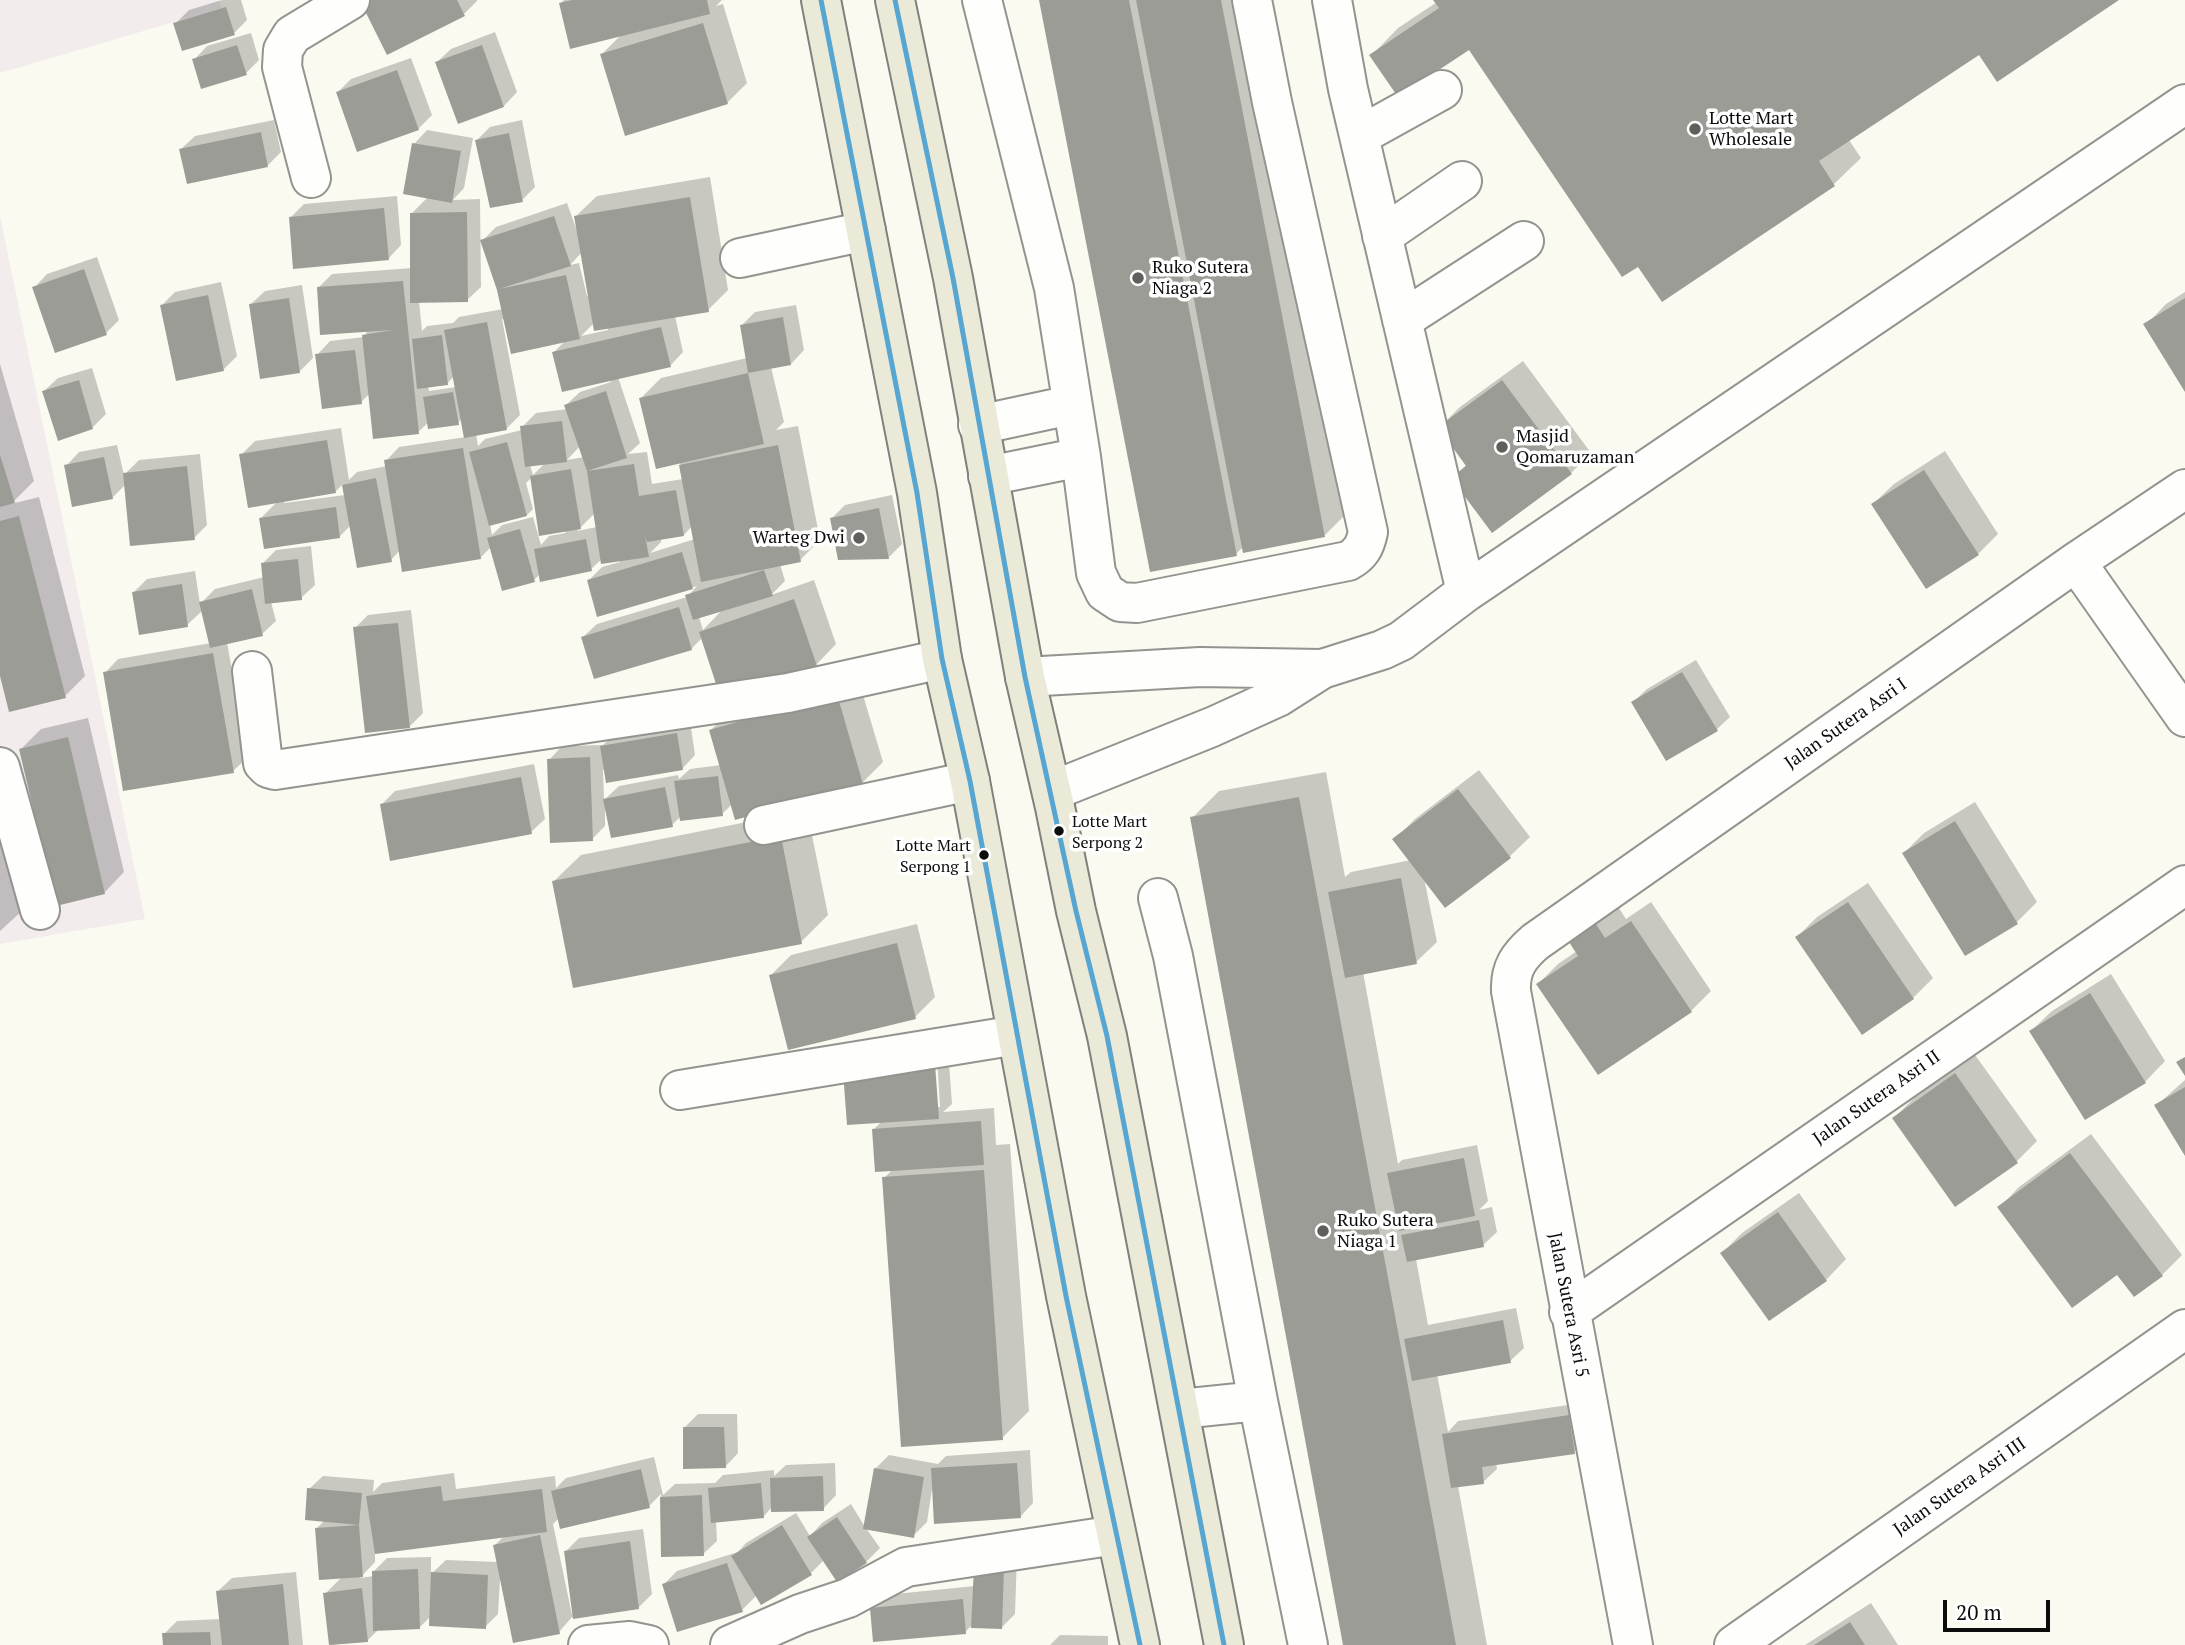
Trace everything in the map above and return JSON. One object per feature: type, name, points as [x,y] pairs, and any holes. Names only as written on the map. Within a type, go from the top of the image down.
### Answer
[{"type":"main road","points":[[821,0],[917,494],[942,659],[970,781],[1069,1310],[1140,1645]]},
{"type":"main road","points":[[895,0],[953,278],[1026,677],[1076,911],[1107,1036],[1224,1645]]},
{"type":"street","points":[[311,178],[282,67],[283,50],[292,34],[351,0]]},
{"type":"street","points":[[982,0],[1054,288],[1096,573],[1105,592],[1119,602],[1137,603],[1348,561],[1359,555],[1365,543],[1367,522],[1275,116],[1252,0]]},
{"type":"street","points":[[1332,0],[1359,136],[1466,592]]},
{"type":"street","points":[[1359,136],[1442,90]]},
{"type":"street","points":[[1052,791],[1223,722],[1278,697],[1322,669],[1382,650],[1401,641],[1466,592],[2185,104]]},
{"type":"street","points":[[1382,236],[1462,181]]},
{"type":"street","points":[[740,258],[866,231]]},
{"type":"street","points":[[1402,320],[1524,241]]},
{"type":"street","points":[[978,425],[1071,405]]},
{"type":"street","points":[[988,477],[1081,457]]},
{"type":"street","name":"Jalan Sutera Asri I","points":[[1514,965],[1535,942],[2076,562],[2185,489]]},
{"type":"street","points":[[2076,562],[2185,717]]},
{"type":"street","points":[[252,671],[263,763],[275,770],[788,693],[942,659]]},
{"type":"street","points":[[1026,677],[1200,667],[1322,669]]},
{"type":"street","points":[[0,767],[40,909]]},
{"type":"street","points":[[764,825],[970,781]]},
{"type":"street","name":"Jalan Sutera Asri II","points":[[1569,1312],[2185,885]]},
{"type":"street","points":[[1158,898],[1173,956],[1258,1401],[1308,1645]]},
{"type":"street","name":"Jalan Sutera Asri 5","points":[[1514,965],[1510,978],[1511,991],[1633,1645]]},
{"type":"street","points":[[680,1090],[1017,1035]]},
{"type":"street","name":"Jalan Sutera Asri III","points":[[1734,1645],[2185,1329]]},
{"type":"street","points":[[1180,1409],[1258,1401]]},
{"type":"street","points":[[730,1645],[800,1614],[848,1598],[905,1567],[1116,1535]]},
{"type":"street","points":[[588,1645],[630,1641],[649,1645]]},
{"type":"shaded area","points":[[0,0],[219,0],[222,8],[0,73]]},
{"type":"shaded area","points":[[0,216],[145,919],[0,944]]},
{"type":"building","points":[[368,0],[457,0],[465,16],[387,55],[361,3]]},
{"type":"building","points":[[572,0],[707,0],[710,14],[570,49],[559,3]]},
{"type":"building","name":"Ruko Sutera Niaga 2","points":[[1039,0],[1129,0],[1237,556],[1150,572]]},
{"type":"building","points":[[1136,0],[1221,0],[1325,537],[1243,553]]},
{"type":"building","name":"Lotte Mart Wholesale","points":[[1433,0],[2119,0],[1997,82],[1979,55],[1819,161],[1835,186],[1662,302],[1638,267],[1622,277],[1469,50],[1398,97],[1369,55],[1439,8]]},
{"type":"building","points":[[226,7],[235,35],[182,51],[173,23]]},
{"type":"building","points":[[703,23],[728,104],[625,136],[600,54]]},
{"type":"building","points":[[237,45],[247,75],[201,89],[192,59]]},
{"type":"building","points":[[482,45],[504,107],[458,124],[435,62]]},
{"type":"building","points":[[397,70],[419,130],[357,152],[336,92]]},
{"type":"building","points":[[261,132],[268,167],[187,184],[179,149]]},
{"type":"building","points":[[509,133],[523,202],[490,208],[475,140]]},
{"type":"building","points":[[412,143],[461,151],[452,203],[403,194]]},
{"type":"building","points":[[690,197],[709,312],[594,331],[574,216]]},
{"type":"building","points":[[384,208],[389,260],[293,269],[289,217]]},
{"type":"building","points":[[467,212],[468,302],[410,303],[410,213]]},
{"type":"building","points":[[554,216],[571,266],[499,289],[566,275],[580,339],[511,354],[497,290],[480,240]]},
{"type":"building","points":[[84,269],[107,335],[55,353],[32,287]]},
{"type":"building","points":[[403,281],[419,434],[373,439],[362,335],[393,330],[320,335],[317,287]]},
{"type":"building","points":[[208,295],[224,371],[176,381],[160,305]]},
{"type":"building","points":[[289,298],[300,373],[260,379],[249,304]]},
{"type":"building","points":[[2185,298],[2185,392],[2143,324]]},
{"type":"building","points":[[783,317],[791,365],[748,373],[740,325]]},
{"type":"building","points":[[487,322],[507,430],[464,438],[444,330]]},
{"type":"building","points":[[661,327],[671,367],[562,392],[552,352]]},
{"type":"building","points":[[442,335],[448,385],[417,389],[412,339]]},
{"type":"building","points":[[355,350],[362,404],[322,409],[315,354]]},
{"type":"building","points":[[748,373],[764,444],[656,469],[639,398]]},
{"type":"building","points":[[79,380],[93,429],[58,441],[42,391]]},
{"type":"building","name":"Masjid Qomaruzaman","points":[[1502,380],[1572,474],[1492,533],[1451,478],[1466,466],[1438,427]]},
{"type":"building","points":[[606,391],[627,458],[587,471],[564,405]]},
{"type":"building","points":[[453,392],[459,425],[428,429],[423,397]]},
{"type":"building","points":[[562,421],[567,462],[525,467],[520,426]]},
{"type":"building","points":[[327,440],[336,493],[248,508],[239,454]]},
{"type":"building","points":[[507,442],[527,516],[489,526],[469,452]]},
{"type":"building","points":[[778,445],[801,562],[701,582],[679,465]]},
{"type":"building","points":[[463,448],[481,559],[402,572],[384,460]]},
{"type":"building","points":[[0,455],[15,503],[0,507]]},
{"type":"building","points":[[104,457],[113,499],[72,507],[64,465]]},
{"type":"building","points":[[634,464],[639,496],[676,490],[684,536],[647,542],[645,535],[649,557],[601,564],[587,471]]},
{"type":"building","points":[[187,466],[195,540],[130,546],[123,473]]},
{"type":"building","points":[[571,469],[581,529],[539,536],[530,476]]},
{"type":"building","points":[[1924,470],[1979,555],[1926,589],[1871,504]]},
{"type":"building","points":[[376,478],[392,562],[357,568],[342,485]]},
{"type":"building","points":[[336,507],[340,538],[264,549],[259,518]]},
{"type":"building","name":"Warteg Dwi","points":[[879,508],[889,559],[838,560],[830,518]]},
{"type":"building","points":[[19,516],[66,698],[9,712],[0,676],[0,521]]},
{"type":"building","points":[[520,529],[535,582],[502,591],[487,538]]},
{"type":"building","points":[[586,539],[592,571],[540,582],[534,549]]},
{"type":"building","points":[[682,552],[693,589],[597,617],[587,580]]},
{"type":"building","points":[[298,559],[302,600],[265,604],[261,563]]},
{"type":"building","points":[[764,570],[773,596],[693,620],[685,595]]},
{"type":"building","points":[[182,584],[188,627],[139,635],[132,592]]},
{"type":"building","points":[[252,589],[263,636],[210,648],[199,602]]},
{"type":"building","points":[[794,599],[817,666],[721,699],[699,632]]},
{"type":"building","points":[[679,607],[692,650],[594,679],[581,637]]},
{"type":"building","points":[[398,623],[410,728],[365,733],[353,627]]},
{"type":"building","points":[[213,653],[234,773],[123,791],[103,672]]},
{"type":"building","points":[[1682,672],[1718,731],[1666,761],[1631,702]]},
{"type":"building","points":[[837,694],[863,784],[735,820],[709,730]]},
{"type":"building","points":[[677,733],[683,770],[606,783],[600,746]]},
{"type":"building","points":[[68,737],[105,894],[56,906],[19,749]]},
{"type":"building","points":[[590,757],[593,841],[550,843],[547,759]]},
{"type":"building","points":[[718,776],[723,816],[680,821],[674,781]]},
{"type":"building","points":[[521,777],[532,834],[390,861],[380,804]]},
{"type":"building","points":[[665,787],[673,827],[611,838],[603,799]]},
{"type":"building","points":[[1458,789],[1511,858],[1445,908],[1392,839]]},
{"type":"building","name":"Ruko Sutera Niaga 1","points":[[1299,797],[1456,1645],[1343,1645],[1190,817]]},
{"type":"building","points":[[1955,821],[2018,924],[1965,956],[1902,853]]},
{"type":"building","points":[[781,836],[802,944],[573,988],[552,881]]},
{"type":"building","points":[[1401,878],[1417,964],[1345,978],[1328,892]]},
{"type":"building","points":[[1848,902],[1914,999],[1862,1035],[1795,937]]},
{"type":"building","points":[[1631,921],[1692,1012],[1598,1075],[1536,984],[1578,956],[1569,942],[1596,924],[1605,938]]},
{"type":"building","points":[[897,943],[916,1019],[788,1050],[769,975]]},
{"type":"building","points":[[2090,993],[2146,1083],[2085,1120],[2029,1031]]},
{"type":"building","points":[[2185,1057],[2185,1076],[2176,1062]]},
{"type":"building","points":[[935,1064],[939,1119],[847,1125],[843,1071]]},
{"type":"building","points":[[1955,1073],[2018,1163],[1955,1207],[1892,1118]]},
{"type":"building","points":[[2185,1087],[2185,1156],[2154,1105]]},
{"type":"building","points":[[981,1121],[984,1165],[875,1172],[872,1129]]},
{"type":"building","points":[[2070,1153],[2163,1276],[2134,1297],[2117,1275],[2072,1308],[1997,1207]]},
{"type":"building","points":[[1464,1158],[1475,1216],[1399,1231],[1387,1173]]},
{"type":"building","points":[[984,1170],[1003,1440],[901,1447],[882,1177]]},
{"type":"building","points":[[1778,1212],[1827,1281],[1769,1321],[1720,1253]]},
{"type":"building","points":[[1479,1220],[1484,1247],[1407,1262],[1401,1235]]},
{"type":"building","points":[[1503,1320],[1511,1363],[1412,1381],[1404,1339]]},
{"type":"building","points":[[1569,1415],[1575,1454],[1482,1467],[1484,1484],[1451,1488],[1442,1434]]},
{"type":"building","points":[[683,1427],[724,1427],[726,1468],[683,1469]]},
{"type":"building","points":[[1017,1463],[1021,1518],[934,1524],[931,1468]]},
{"type":"building","points":[[874,1468],[924,1477],[914,1538],[863,1529]]},
{"type":"building","points":[[641,1469],[650,1508],[560,1529],[551,1491]]},
{"type":"building","points":[[823,1476],[824,1511],[771,1512],[770,1478]]},
{"type":"building","points":[[761,1483],[764,1518],[711,1523],[708,1488]]},
{"type":"building","points":[[441,1486],[443,1501],[542,1489],[547,1532],[375,1554],[366,1496]]},
{"type":"building","points":[[307,1488],[362,1493],[359,1525],[305,1520]]},
{"type":"building","points":[[702,1495],[704,1556],[661,1557],[660,1497]]},
{"type":"building","points":[[837,1517],[867,1563],[837,1582],[807,1537]]},
{"type":"building","points":[[359,1525],[363,1577],[319,1580],[315,1528]]},
{"type":"building","points":[[782,1525],[812,1575],[761,1605],[731,1556]]},
{"type":"building","points":[[540,1535],[560,1634],[513,1643],[493,1545]]},
{"type":"building","points":[[630,1541],[639,1609],[573,1619],[564,1551]]},
{"type":"building","points":[[727,1563],[743,1612],[677,1632],[662,1584]]},
{"type":"building","points":[[974,1567],[1004,1568],[1002,1629],[971,1628]]},
{"type":"building","points":[[418,1569],[420,1629],[373,1631],[372,1571]]},
{"type":"building","points":[[431,1572],[488,1575],[486,1629],[429,1626]]},
{"type":"building","points":[[283,1584],[289,1645],[222,1645],[216,1591]]},
{"type":"building","points":[[362,1588],[368,1642],[329,1645],[323,1593]]},
{"type":"building","points":[[963,1599],[966,1634],[873,1642],[870,1608]]},
{"type":"building","points":[[1850,1622],[1865,1645],[1814,1645]]},
{"type":"building","points":[[210,1632],[211,1645],[163,1645],[162,1633]]},
{"type":"transit line","points":[[821,0],[917,493],[942,659],[970,781],[1066,1296],[1140,1645]]},
{"type":"transit line","points":[[895,0],[953,278],[1025,677],[1076,911],[1107,1036],[1224,1645]]},
{"type":"place","name":"Lotte Mart Wholesale","points":[[1695,129]]},
{"type":"place","name":"Ruko Sutera Niaga 2","points":[[1138,278]]},
{"type":"place","name":"Masjid Qomaruzaman","points":[[1502,447]]},
{"type":"place","name":"Warteg Dwi","points":[[859,538]]},
{"type":"place","name":"Lotte Mart Serpong 2","points":[[1059,831]]},
{"type":"place","name":"Lotte Mart Serpong 1","points":[[984,855]]},
{"type":"place","name":"Ruko Sutera Niaga 1","points":[[1323,1231]]}]
